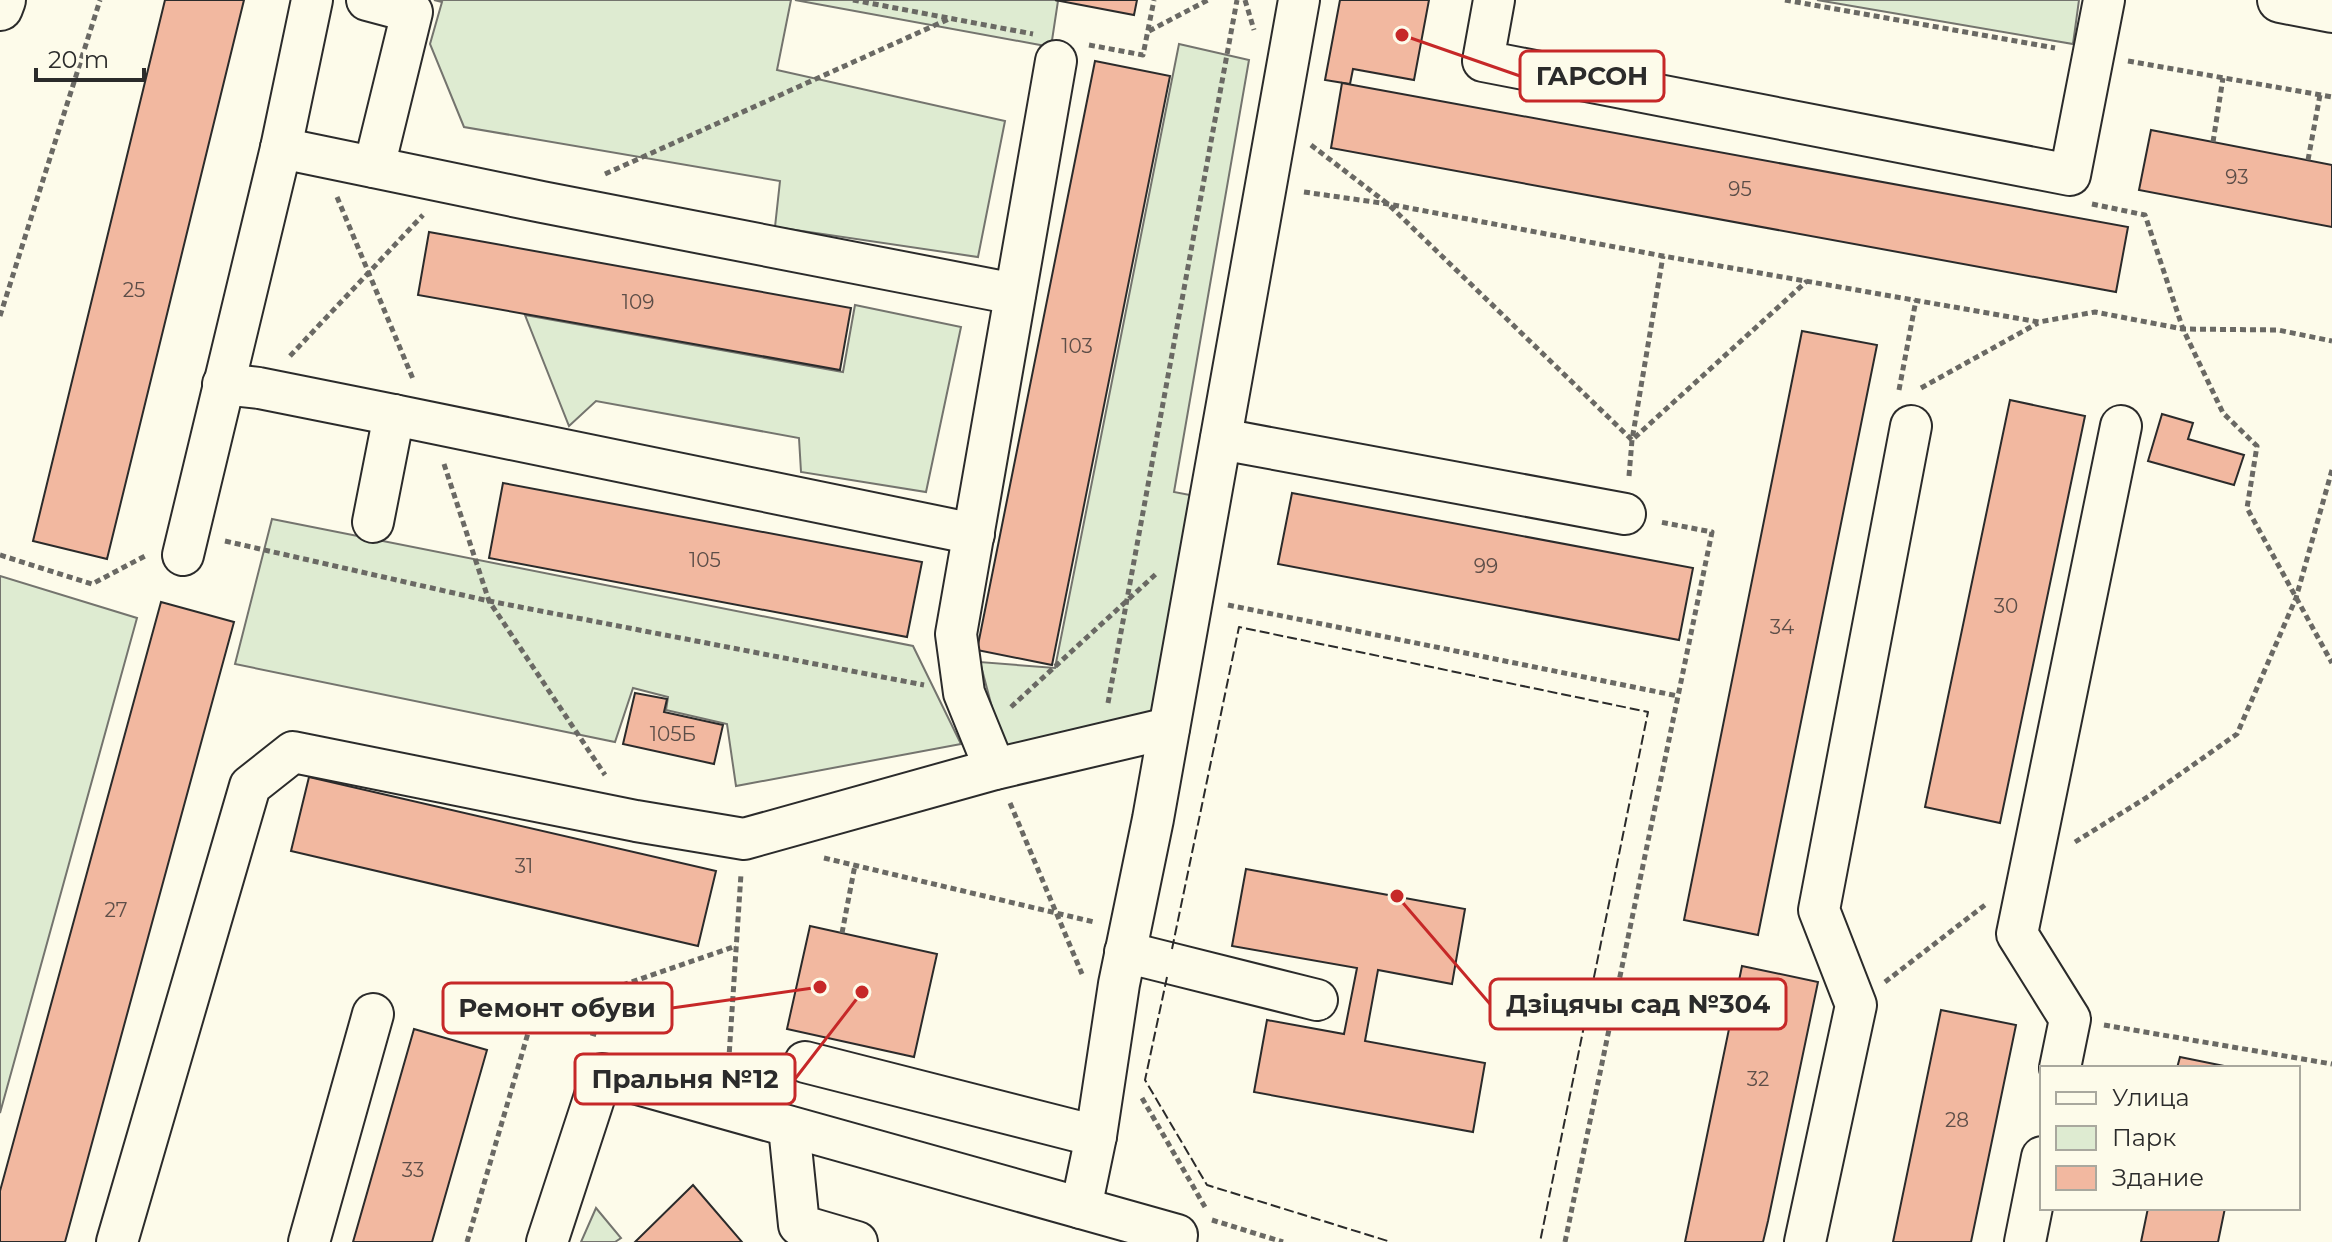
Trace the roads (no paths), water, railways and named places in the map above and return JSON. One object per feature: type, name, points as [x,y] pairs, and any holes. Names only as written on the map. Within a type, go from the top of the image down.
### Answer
[{"type":"main road","points":[[0,8],[3,0]]},
{"type":"main road","points":[[2280,0],[2332,10]]},
{"type":"lane","points":[[186,544],[241,386],[300,152],[312,0]]},
{"type":"lane","points":[[367,0],[415,6],[374,167]]},
{"type":"lane","points":[[1081,1208],[1299,0]]},
{"type":"lane","points":[[1494,0],[1483,61],[2070,175],[2104,0]]},
{"type":"lane","points":[[988,752],[964,693],[956,634],[1056,46]]},
{"type":"lane","points":[[300,152],[1015,294]]},
{"type":"lane","points":[[241,386],[412,418],[974,534]]},
{"type":"lane","points":[[1805,1242],[1856,1005],[1819,910],[1910,411]]},
{"type":"lane","points":[[373,522],[412,418]]},
{"type":"lane","points":[[2060,1066],[2070,1019],[2017,934],[2121,426]]},
{"type":"lane","points":[[1221,439],[1625,514]]},
{"type":"lane","points":[[117,1242],[250,786],[293,752],[636,821],[744,839],[988,752],[1101,743],[1169,728]]},
{"type":"lane","points":[[1127,941],[1317,1000]]},
{"type":"lane","points":[[309,1242],[373,1014]]},
{"type":"lane","points":[[805,1062],[1096,1136]]},
{"type":"lane","points":[[547,1242],[602,1074],[1177,1235],[1176,1242]]},
{"type":"lane","points":[[789,1127],[799,1225],[857,1242]]},
{"type":"lane","points":[[2025,1242],[2040,1167]]},
{"type":"place","name":"ГАРСОН","points":[[1402,35]]},
{"type":"place","name":"Дзіцячы сад №304","points":[[1397,896]]},
{"type":"place","name":"Ремонт обуви","points":[[820,987]]},
{"type":"place","name":"Пральня №12","points":[[862,992]]}]
